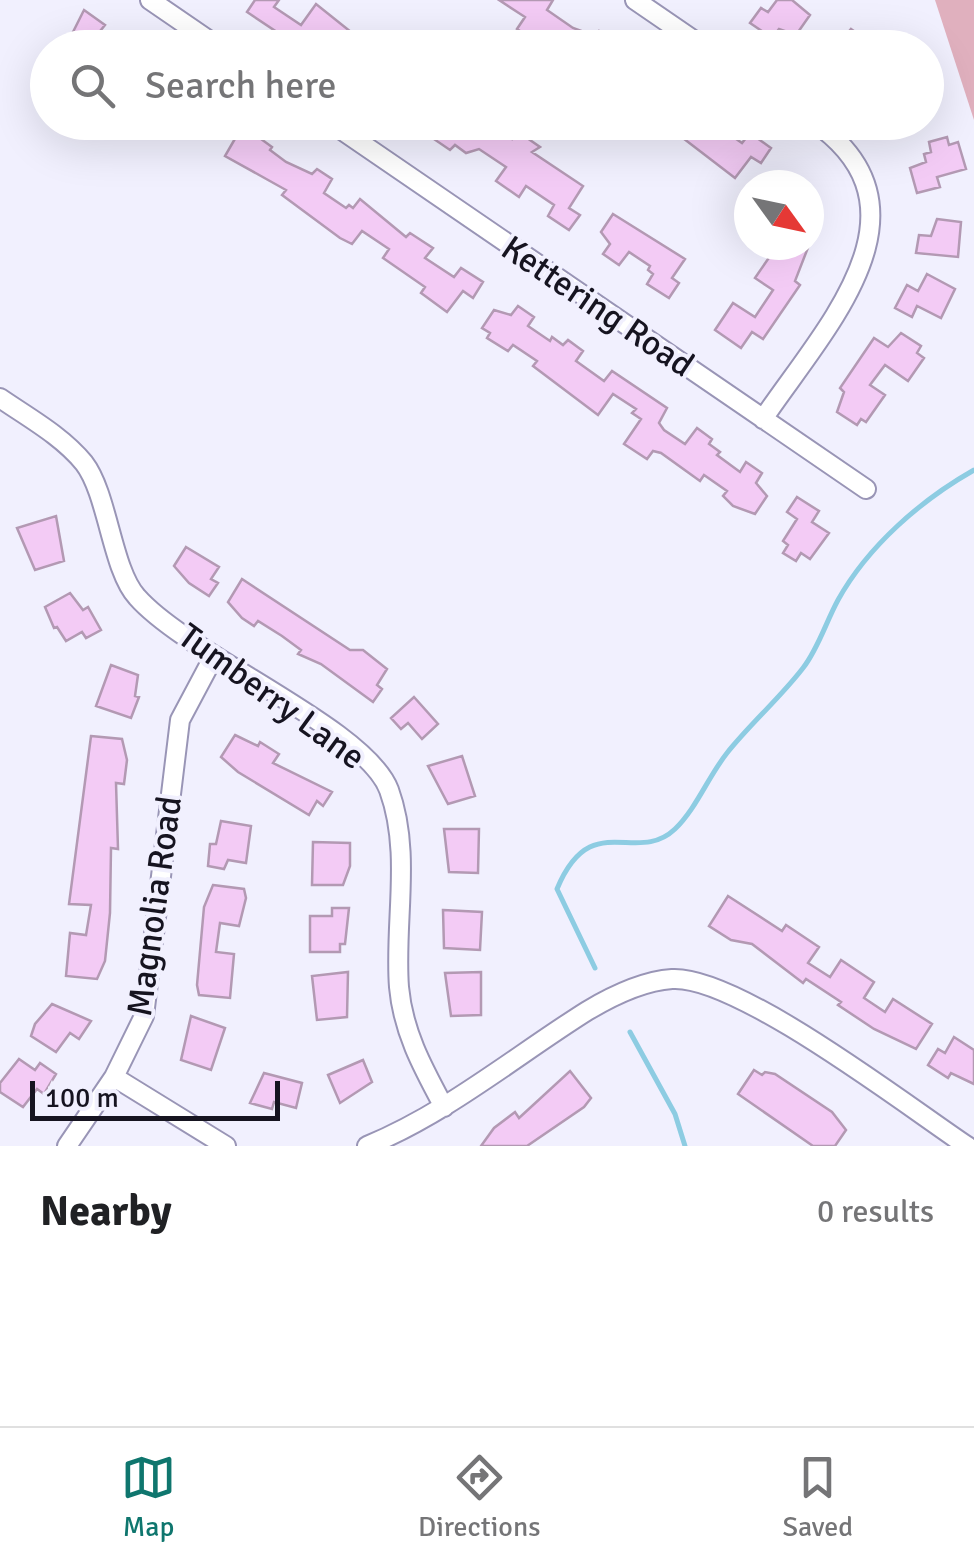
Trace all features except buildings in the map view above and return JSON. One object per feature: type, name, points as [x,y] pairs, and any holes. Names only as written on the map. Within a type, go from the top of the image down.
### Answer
[{"type":"street","points":[[150,0],[194,30]]},
{"type":"street","points":[[635,0],[678,30]]},
{"type":"street","name":"Kettering Road","points":[[356,140],[866,488]]},
{"type":"street","points":[[764,419],[858,278],[870,246],[872,215],[864,177],[851,156],[834,140]]},
{"type":"street","name":"Tumberry Lane","points":[[0,398],[52,433],[86,465],[135,596],[214,656],[360,751],[388,786],[400,853],[399,986],[404,1017],[413,1050],[444,1107]]},
{"type":"street","name":"Magnolia Road","points":[[67,1146],[114,1078],[144,1016],[180,720],[214,656]]},
{"type":"street","points":[[367,1146],[444,1107],[591,1009],[620,994],[674,979],[708,983],[749,1002],[967,1146]]},
{"type":"street","points":[[114,1078],[226,1146]]},
{"type":"shaded area","points":[[935,0],[974,0],[974,120]]},
{"type":"waterway","points":[[595,968],[557,889],[570,864],[584,850],[599,844],[645,842],[660,839],[675,829],[727,753],[808,661],[838,600],[864,561],[916,510],[974,470]]},
{"type":"waterway","points":[[630,1032],[675,1114],[685,1146]]}]
